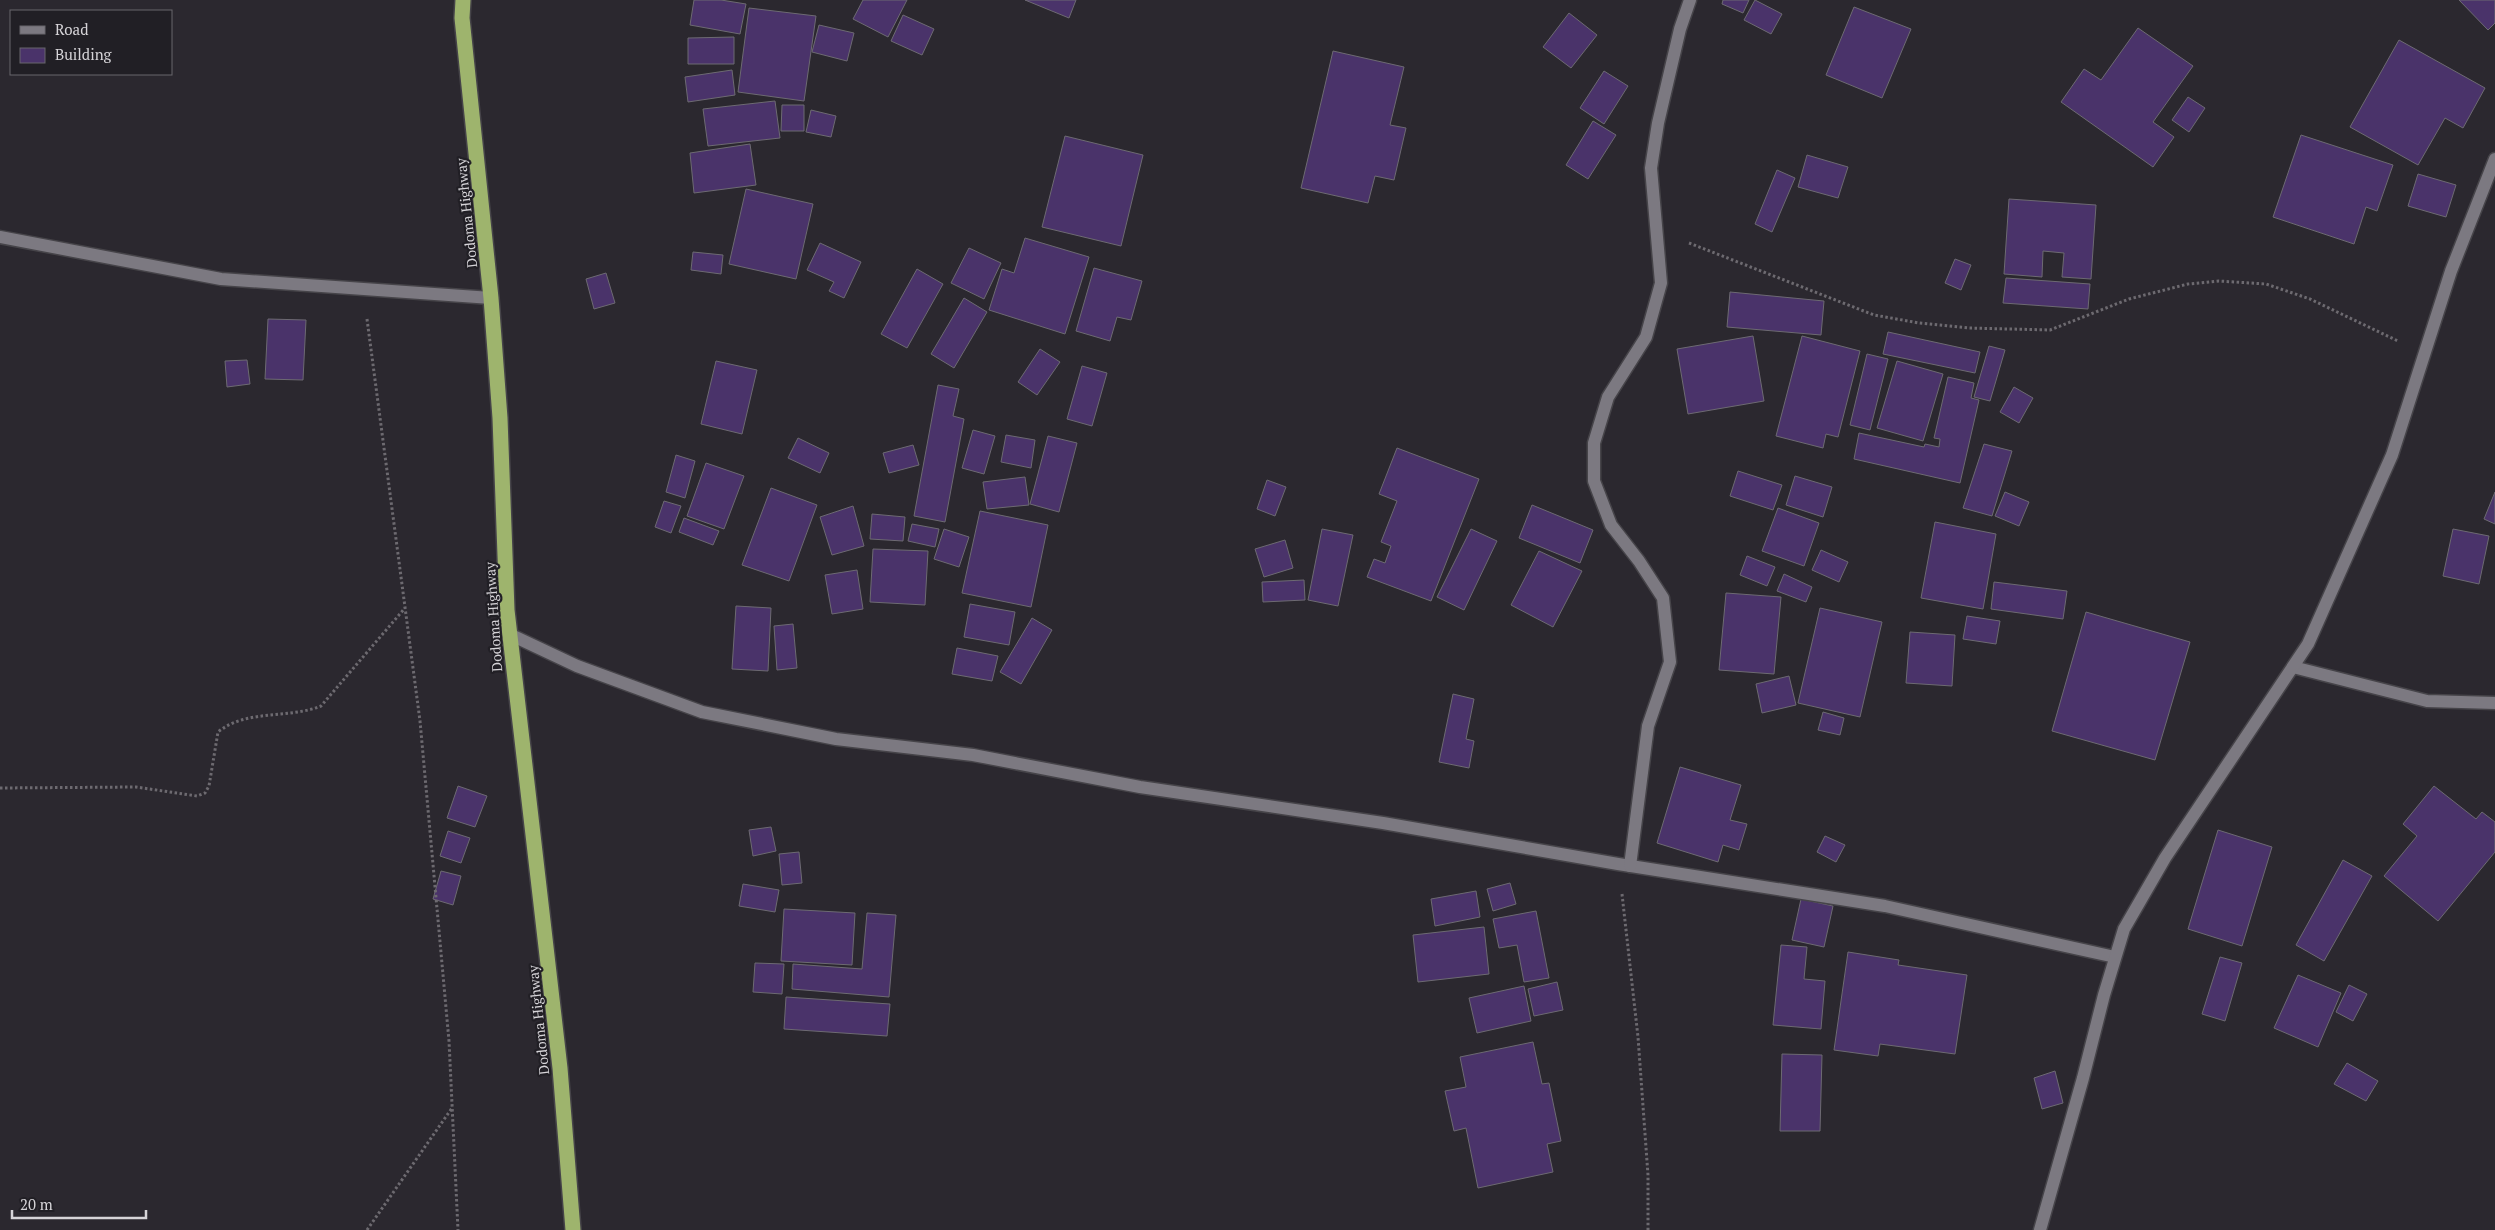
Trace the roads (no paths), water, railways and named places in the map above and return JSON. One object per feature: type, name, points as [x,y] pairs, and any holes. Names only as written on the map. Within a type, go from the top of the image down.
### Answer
[{"type":"highway","name":"Dodoma Highway","points":[[463,0],[462,18],[491,298],[500,418],[509,634],[560,1068],[572,1230]]},
{"type":"street","points":[[1624,865],[1648,726],[1670,662],[1663,598],[1639,560],[1611,525],[1594,481],[1594,443],[1608,398],[1646,337],[1661,283],[1651,168],[1658,123],[1680,29],[1690,0]]},
{"type":"street","points":[[2040,1230],[2124,929],[2165,858],[2308,644],[2392,455],[2451,271],[2495,159]]},
{"type":"street","points":[[0,237],[221,279],[491,298]]},
{"type":"street","points":[[509,634],[577,666],[702,712],[836,739],[973,755],[1140,787],[1383,823],[1624,865],[1886,906],[2115,958]]},
{"type":"street","points":[[2293,667],[2427,701],[2495,703]]}]
